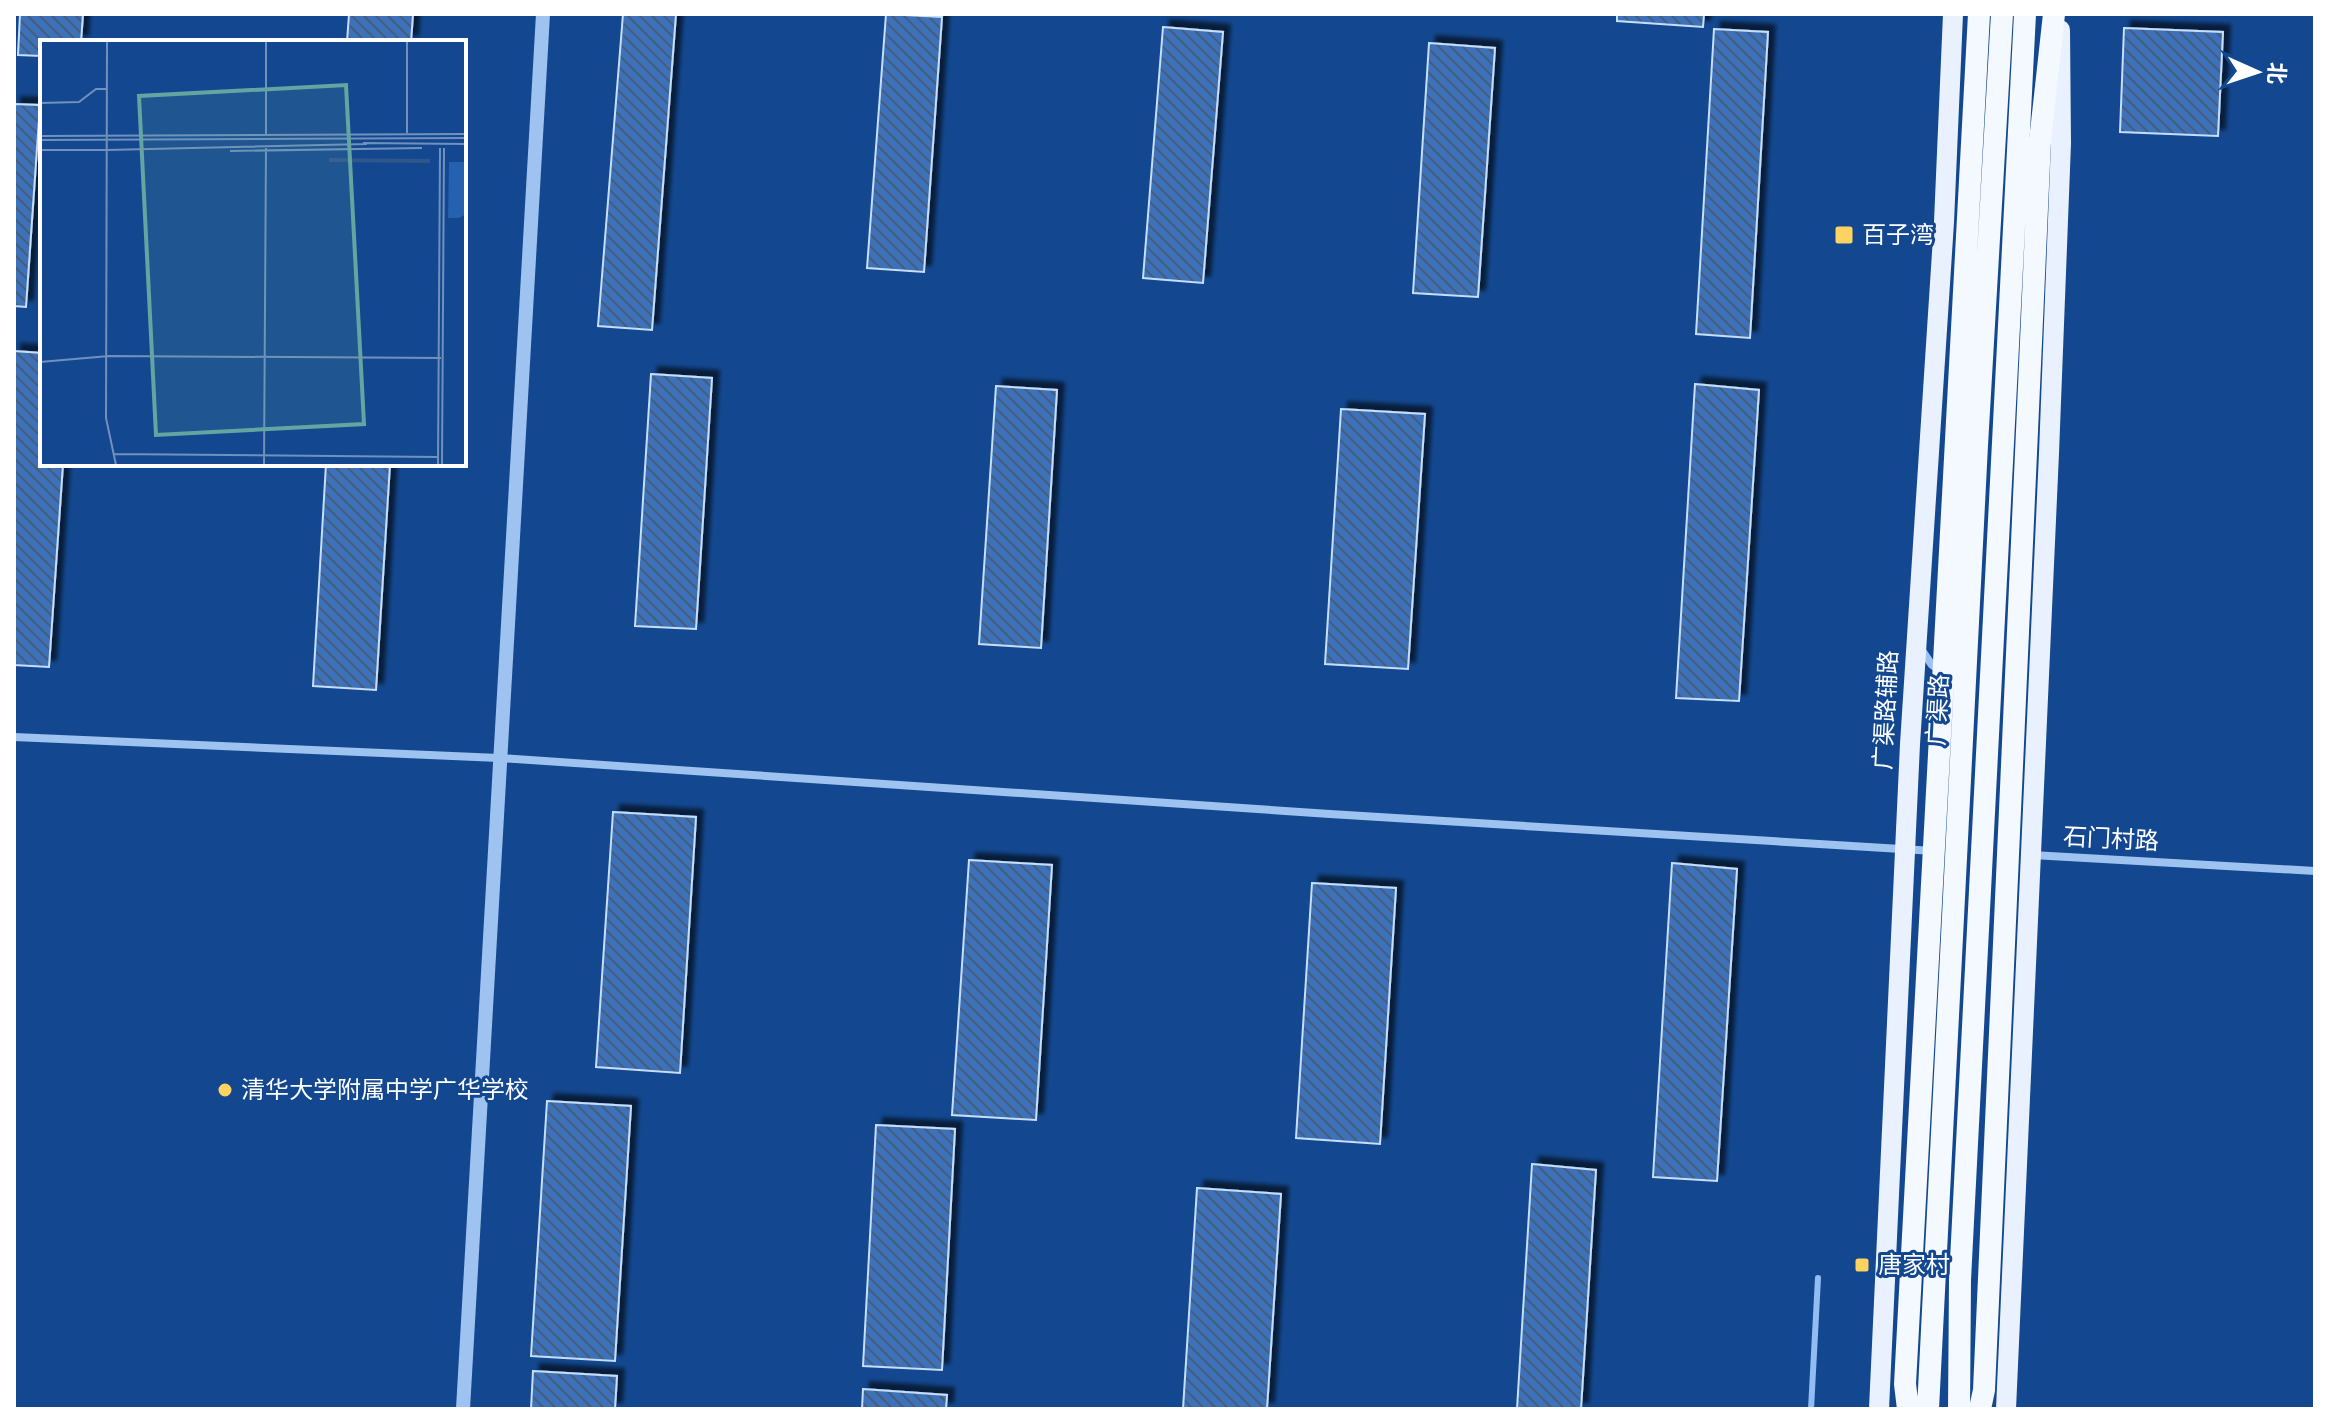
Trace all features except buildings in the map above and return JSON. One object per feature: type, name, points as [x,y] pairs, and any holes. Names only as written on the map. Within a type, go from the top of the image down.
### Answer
[{"type":"highway","points":[[1908,1409],[1905,1384],[1919,1106],[1979,14]]},
{"type":"highway","name":"广渠路","points":[[1928,1409],[1977,430],[2002,14]]},
{"type":"highway","points":[[1959,1409],[1960,1280],[2025,14]]},
{"type":"highway","points":[[1980,1409],[1984,1390],[2040,141],[2054,14]]},
{"type":"main road","name":"广渠路辅路","points":[[1879,1409],[1902,1040],[1905,850],[1916,642],[1944,222],[1953,14]]},
{"type":"main road","points":[[2006,1409],[2061,143],[2060,14]]},
{"type":"street","points":[[463,1409],[543,14]]},
{"type":"street","points":[[1916,642],[1932,665],[1955,679],[1974,681],[2002,678],[2039,655]]},
{"type":"street","points":[[14,737],[499,758],[1937,851]]},
{"type":"street","name":"石门村路","points":[[1952,852],[2315,871]]},
{"type":"street","points":[[1917,1024],[1934,1010],[1960,1003],[1987,1020],[2021,1053]]},
{"type":"waterway","points":[[1811,1409],[1818,1278]]},
{"type":"place","name":"百子湾","points":[[1844,235]]},
{"type":"place","name":"清华大学附属中学广华学校","points":[[225,1090]]},
{"type":"place","name":"唐家村","points":[[1862,1265]]}]
